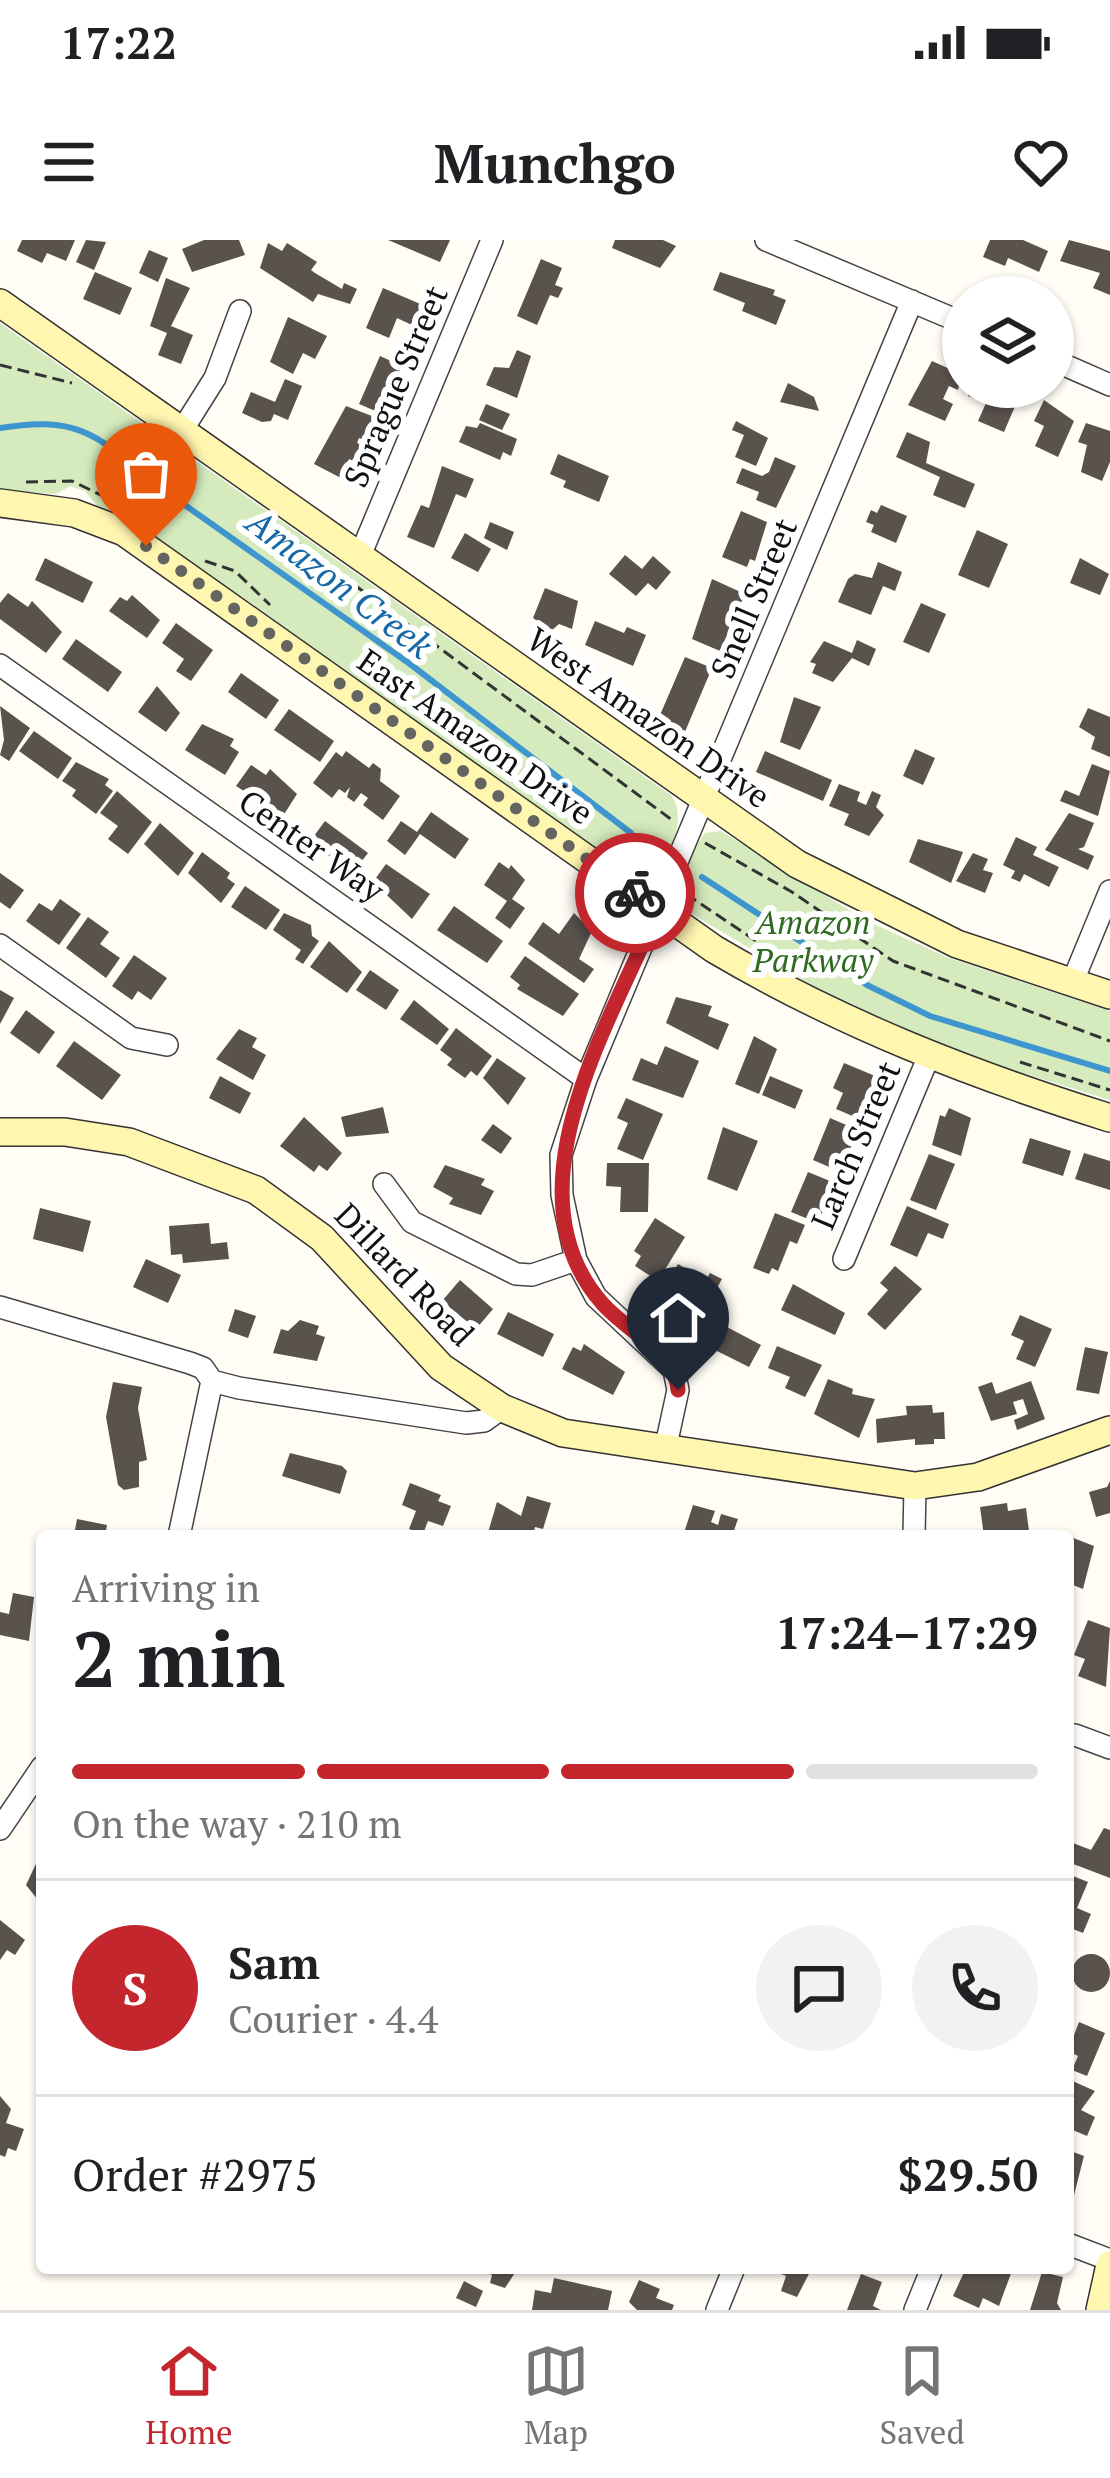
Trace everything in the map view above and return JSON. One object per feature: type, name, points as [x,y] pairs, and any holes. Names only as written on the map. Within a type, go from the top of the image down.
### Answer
[{"type":"street","name":"Sprague Street","points":[[359,558],[492,240]]},
{"type":"street","points":[[766,240],[942,314]]},
{"type":"street","name":"Snell Street","points":[[665,1450],[678,1390],[674,1370],[620,1324],[596,1297],[576,1260],[560,1175],[566,1134],[911,301]]},
{"type":"street","name":"West Amazon Drive","points":[[0,303],[797,864],[903,921],[1110,995]]},
{"type":"street","points":[[182,431],[215,378],[240,311]]},
{"type":"street","points":[[1074,370],[1110,385]]},
{"type":"street","name":"East Amazon Drive","points":[[0,503],[74,513],[124,532],[664,897],[787,992],[928,1058],[1110,1118]]},
{"type":"street","name":"Center Way","points":[[0,665],[586,1079]]},
{"type":"street","points":[[1072,983],[1110,891]]},
{"type":"street","points":[[0,945],[131,1038],[167,1045]]},
{"type":"street","name":"Larch Street","points":[[844,1259],[928,1058]]},
{"type":"street","name":"Dillard Road","points":[[0,1132],[65,1132],[129,1142],[256,1190],[322,1238],[425,1353],[502,1408],[563,1433],[914,1486],[978,1477],[1110,1430]]},
{"type":"street","points":[[383,1184],[412,1222],[516,1274],[532,1275],[576,1260]]},
{"type":"street","points":[[0,1307],[33,1312],[190,1363],[203,1368],[212,1381],[466,1423],[484,1421],[502,1408]]},
{"type":"street","points":[[179,1530],[212,1381]]},
{"type":"street","points":[[914,1486],[914,1530]]},
{"type":"street","points":[[1076,1735],[1110,1748]]},
{"type":"street","points":[[0,1829],[36,1776]]},
{"type":"street","points":[[1074,2247],[1110,2263],[1100,2310]]},
{"type":"street","points":[[717,2310],[732,2274]]},
{"type":"street","points":[[915,2310],[930,2274]]},
{"type":"path","points":[[22,482],[71,481],[117,498],[146,520]]},
{"type":"path","points":[[193,557],[235,572],[274,610]]},
{"type":"path","points":[[664,897],[790,964]]},
{"type":"path","points":[[1021,1062],[1110,1090]]},
{"type":"green space","name":"Amazon Parkway","points":[[0,323],[672,796],[677,825],[655,873],[636,879],[244,598],[98,507],[85,491],[70,486],[56,494],[0,490]]},
{"type":"green space","name":"Amazon Parkway","points":[[721,831],[865,920],[949,958],[1110,1011],[1110,1100],[977,1059],[842,1003],[680,907],[678,888],[689,859],[705,833]]},
{"type":"building","points":[[22,240],[75,240],[66,261],[47,253],[42,263],[17,251]]},
{"type":"building","points":[[86,240],[106,242],[94,270],[76,262]]},
{"type":"building","points":[[204,240],[239,240],[245,255],[192,272],[182,249]]},
{"type":"building","points":[[388,240],[450,240],[440,262]]},
{"type":"building","points":[[615,240],[663,240],[676,246],[660,268],[612,248]]},
{"type":"building","points":[[990,240],[1023,240],[1048,251],[1039,272],[1008,258],[1005,266],[983,257]]},
{"type":"building","points":[[1069,240],[1110,251],[1110,295],[1093,288],[1100,273],[1060,261]]},
{"type":"building","points":[[268,243],[282,251],[287,243],[317,262],[311,270],[315,273],[342,289],[344,283],[357,289],[350,304],[318,294],[313,302],[260,268]]},
{"type":"building","points":[[149,250],[168,258],[158,282],[139,273]]},
{"type":"building","points":[[541,259],[562,268],[555,285],[563,288],[558,298],[550,295],[537,325],[517,316]]},
{"type":"building","points":[[95,272],[132,288],[120,315],[83,299]]},
{"type":"building","points":[[720,272],[775,290],[773,295],[786,300],[776,325],[742,311],[745,303],[713,290]]},
{"type":"building","points":[[166,278],[190,288],[171,326],[193,335],[181,364],[158,355],[167,333],[150,326]]},
{"type":"building","points":[[383,288],[425,306],[416,327],[397,318],[389,338],[366,328]]},
{"type":"building","points":[[288,317],[327,336],[315,359],[303,353],[293,374],[270,362]]},
{"type":"building","points":[[517,350],[531,356],[517,398],[486,385],[494,367],[509,368]]},
{"type":"building","points":[[380,356],[402,366],[380,413],[359,404]]},
{"type":"building","points":[[932,361],[942,366],[942,408],[951,408],[945,421],[908,405]]},
{"type":"building","points":[[285,379],[302,386],[288,420],[274,414],[271,421],[262,422],[242,413],[251,392],[275,402]]},
{"type":"building","points":[[788,383],[814,397],[819,411],[780,402]]},
{"type":"building","points":[[486,404],[510,414],[502,430],[479,420]]},
{"type":"building","points":[[346,406],[377,418],[370,442],[359,438],[357,443],[372,449],[364,466],[349,459],[341,478],[314,464]]},
{"type":"building","points":[[984,408],[1014,408],[1004,432],[978,421]]},
{"type":"building","points":[[1040,408],[1055,408],[1074,421],[1058,457],[1035,446],[1044,426],[1034,421]]},
{"type":"building","points":[[736,421],[768,438],[756,466],[735,457],[744,435],[732,430]]},
{"type":"building","points":[[480,423],[517,439],[511,456],[503,452],[500,460],[459,442],[466,426],[477,428]]},
{"type":"building","points":[[1086,423],[1110,431],[1110,462],[1102,481],[1081,472],[1087,445],[1078,442]]},
{"type":"building","points":[[907,432],[930,442],[926,463],[975,484],[965,508],[933,495],[940,477],[896,457]]},
{"type":"building","points":[[558,454],[609,476],[599,502],[563,487],[566,481],[550,474]]},
{"type":"building","points":[[775,457],[796,466],[776,508],[756,500],[759,492],[736,483],[742,468],[762,476],[769,472]]},
{"type":"building","points":[[442,466],[474,479],[466,498],[456,494],[434,548],[407,537],[421,505],[429,508]]},
{"type":"building","points":[[881,505],[907,516],[896,543],[871,532],[874,525],[866,522],[871,510],[877,513]]},
{"type":"building","points":[[741,511],[767,522],[755,561],[750,559],[747,567],[722,557]]},
{"type":"building","points":[[490,522],[514,532],[507,550],[484,538]]},
{"type":"building","points":[[977,530],[1008,544],[989,588],[958,575]]},
{"type":"building","points":[[465,533],[491,549],[478,572],[451,558]]},
{"type":"building","points":[[625,555],[642,569],[653,556],[671,572],[656,590],[648,583],[636,596],[609,574]]},
{"type":"building","points":[[45,558],[93,582],[83,603],[35,580]]},
{"type":"building","points":[[1080,558],[1109,574],[1100,595],[1070,583]]},
{"type":"building","points":[[878,562],[902,572],[895,591],[883,586],[871,615],[838,602],[848,579],[855,574],[872,578]]},
{"type":"building","points":[[712,579],[745,594],[720,651],[692,639]]},
{"type":"building","points":[[545,588],[578,601],[572,629],[559,624],[551,631],[533,618]]},
{"type":"building","points":[[8,593],[28,607],[32,601],[62,632],[46,653],[0,619],[0,603]]},
{"type":"building","points":[[132,595],[160,620],[147,638],[109,611],[120,597],[127,601]]},
{"type":"building","points":[[921,603],[946,614],[929,653],[903,642]]},
{"type":"building","points":[[595,621],[624,633],[627,627],[646,635],[633,666],[585,645]]},
{"type":"building","points":[[176,623],[213,650],[191,681],[176,671],[184,659],[162,643]]},
{"type":"building","points":[[76,639],[122,672],[108,692],[62,659]]},
{"type":"building","points":[[857,640],[876,649],[869,666],[852,658],[833,682],[812,673],[816,664],[810,662],[824,641],[852,653]]},
{"type":"building","points":[[685,657],[712,668],[684,734],[657,722]]},
{"type":"building","points":[[241,673],[279,700],[266,719],[228,692]]},
{"type":"building","points":[[157,686],[180,713],[166,732],[138,712]]},
{"type":"building","points":[[794,697],[821,707],[800,750],[780,742]]},
{"type":"building","points":[[0,706],[30,728],[9,761],[0,755],[4,740]]},
{"type":"building","points":[[1088,708],[1110,717],[1110,757],[1091,749],[1095,737],[1079,727]]},
{"type":"building","points":[[289,709],[334,741],[320,762],[274,730]]},
{"type":"building","points":[[202,724],[234,739],[230,746],[239,752],[225,775],[185,750]]},
{"type":"building","points":[[34,731],[72,758],[58,779],[19,751]]},
{"type":"building","points":[[915,749],[935,758],[923,785],[903,776]]},
{"type":"building","points":[[346,751],[369,768],[373,763],[381,769],[380,781],[400,796],[383,820],[363,805],[368,798],[361,793],[354,802],[347,797],[350,787],[345,793],[339,789],[332,798],[313,783],[336,752],[342,757]]},
{"type":"building","points":[[765,751],[832,780],[823,801],[756,772]]},
{"type":"building","points":[[76,762],[109,779],[105,785],[113,791],[96,814],[72,796],[76,790],[62,781]]},
{"type":"building","points":[[1092,764],[1110,771],[1098,816],[1060,801],[1065,790],[1079,796]]},
{"type":"building","points":[[251,765],[266,775],[270,769],[297,794],[283,816],[236,786]]},
{"type":"building","points":[[839,784],[860,792],[857,801],[866,805],[872,791],[881,795],[876,807],[884,815],[869,836],[844,825],[849,814],[829,806]]},
{"type":"building","points":[[117,791],[152,822],[128,854],[108,839],[118,826],[100,813]]},
{"type":"building","points":[[431,812],[469,839],[455,859],[420,834],[405,855],[387,841],[401,821],[417,832]]},
{"type":"building","points":[[1069,813],[1094,823],[1084,847],[1078,849],[1094,856],[1088,870],[1045,850]]},
{"type":"building","points":[[325,821],[368,853],[354,871],[308,844]]},
{"type":"building","points":[[160,823],[194,853],[178,876],[144,844]]},
{"type":"building","points":[[1016,837],[1037,847],[1033,855],[1059,867],[1049,887],[1024,874],[1020,882],[1011,878],[1015,871],[1003,865]]},
{"type":"building","points":[[918,839],[963,852],[951,883],[909,862]]},
{"type":"building","points":[[202,852],[230,873],[227,878],[235,884],[221,903],[188,873]]},
{"type":"building","points":[[973,853],[988,859],[983,870],[993,873],[985,893],[956,881]]},
{"type":"building","points":[[499,862],[509,869],[511,865],[525,880],[512,899],[525,908],[510,929],[495,918],[507,901],[484,885]]},
{"type":"building","points":[[386,864],[430,894],[412,919],[373,882]]},
{"type":"building","points":[[0,873],[24,890],[10,909],[0,902]]},
{"type":"building","points":[[245,886],[280,910],[266,930],[231,907]]},
{"type":"building","points":[[60,899],[81,914],[59,945],[26,921],[39,903],[52,911]]},
{"type":"building","points":[[454,906],[503,941],[487,963],[437,930]]},
{"type":"building","points":[[284,913],[311,925],[312,936],[319,941],[303,964],[295,959],[301,950],[273,930]]},
{"type":"building","points":[[574,913],[592,931],[579,959],[594,969],[584,983],[528,944],[543,922],[559,934]]},
{"type":"building","points":[[88,917],[109,932],[100,944],[120,958],[106,978],[66,948]]},
{"type":"building","points":[[329,941],[362,972],[347,993],[310,967]]},
{"type":"building","points":[[134,955],[167,978],[151,1000],[138,991],[132,1000],[112,986]]},
{"type":"building","points":[[525,956],[579,994],[563,1016],[517,989],[520,985],[510,977]]},
{"type":"building","points":[[370,970],[399,990],[386,1010],[356,990]]},
{"type":"building","points":[[0,990],[14,998],[0,1024]]},
{"type":"building","points":[[676,997],[712,1006],[708,1016],[729,1024],[718,1050],[666,1023]]},
{"type":"building","points":[[414,1000],[449,1029],[437,1045],[400,1019]]},
{"type":"building","points":[[26,1010],[55,1032],[39,1054],[10,1033]]},
{"type":"building","points":[[456,1028],[492,1056],[477,1076],[471,1071],[465,1078],[447,1065],[452,1059],[440,1050]]},
{"type":"building","points":[[239,1029],[257,1038],[252,1047],[266,1055],[253,1080],[216,1059]]},
{"type":"building","points":[[754,1036],[777,1049],[759,1094],[735,1084]]},
{"type":"building","points":[[74,1041],[121,1075],[102,1100],[56,1066]]},
{"type":"building","points":[[665,1046],[699,1061],[683,1098],[632,1080],[641,1058],[657,1065]]},
{"type":"building","points":[[497,1058],[526,1078],[508,1105],[483,1078]]},
{"type":"building","points":[[844,1063],[880,1078],[862,1120],[836,1109],[843,1093],[833,1088]]},
{"type":"building","points":[[220,1076],[251,1093],[240,1114],[209,1098]]},
{"type":"building","points":[[770,1076],[803,1090],[795,1109],[762,1095]]},
{"type":"building","points":[[626,1098],[663,1114],[643,1160],[617,1149],[628,1123],[617,1118]]},
{"type":"building","points":[[383,1107],[389,1133],[346,1137],[341,1117]]},
{"type":"building","points":[[949,1108],[971,1118],[961,1156],[932,1145],[940,1115],[945,1117]]},
{"type":"building","points":[[304,1117],[342,1153],[327,1171],[319,1165],[314,1172],[280,1146]]},
{"type":"building","points":[[830,1118],[858,1130],[841,1172],[813,1160]]},
{"type":"building","points":[[493,1124],[512,1138],[501,1154],[481,1140]]},
{"type":"building","points":[[723,1127],[758,1141],[737,1191],[707,1179]]},
{"type":"building","points":[[1030,1138],[1071,1151],[1063,1176],[1022,1163]]},
{"type":"building","points":[[1084,1153],[1110,1161],[1110,1190],[1075,1179]]},
{"type":"building","points":[[929,1154],[955,1164],[936,1210],[910,1200]]},
{"type":"building","points":[[607,1163],[649,1163],[648,1212],[620,1212],[621,1187],[606,1186]]},
{"type":"building","points":[[445,1165],[485,1179],[481,1185],[494,1191],[481,1215],[449,1204],[453,1198],[433,1187]]},
{"type":"building","points":[[808,1172],[835,1183],[818,1223],[791,1212]]},
{"type":"building","points":[[907,1206],[949,1224],[943,1239],[928,1233],[917,1257],[890,1245]]},
{"type":"building","points":[[40,1208],[91,1221],[83,1252],[33,1239]]},
{"type":"building","points":[[775,1213],[805,1225],[797,1244],[790,1241],[778,1271],[772,1268],[769,1274],[753,1268]]},
{"type":"building","points":[[655,1218],[685,1237],[658,1281],[635,1266],[641,1256],[634,1251]]},
{"type":"building","points":[[209,1223],[211,1244],[227,1242],[229,1259],[183,1263],[182,1254],[171,1255],[169,1226]]},
{"type":"building","points":[[146,1259],[181,1275],[168,1303],[133,1287]]},
{"type":"building","points":[[678,1264],[706,1280],[710,1273],[722,1279],[697,1324],[675,1312],[685,1294],[666,1284]]},
{"type":"building","points":[[895,1266],[922,1289],[885,1330],[867,1314],[888,1290],[880,1283]]},
{"type":"building","points":[[460,1280],[493,1309],[476,1329],[442,1301]]},
{"type":"building","points":[[793,1284],[845,1313],[835,1335],[781,1310]]},
{"type":"building","points":[[235,1309],[256,1316],[248,1338],[228,1331]]},
{"type":"building","points":[[508,1312],[554,1334],[543,1357],[497,1334]]},
{"type":"building","points":[[1020,1315],[1052,1329],[1035,1367],[1016,1359],[1024,1341],[1011,1335]]},
{"type":"building","points":[[300,1320],[319,1326],[316,1334],[325,1337],[317,1361],[273,1353],[281,1329],[288,1331]]},
{"type":"building","points":[[727,1327],[761,1345],[749,1367],[715,1350]]},
{"type":"building","points":[[584,1344],[625,1372],[613,1395],[562,1369],[573,1347],[581,1351]]},
{"type":"building","points":[[777,1346],[822,1365],[805,1397],[785,1388],[790,1377],[768,1368]]},
{"type":"building","points":[[1085,1347],[1108,1352],[1099,1394],[1076,1390]]},
{"type":"building","points":[[828,1379],[853,1389],[852,1394],[875,1399],[859,1438],[814,1414]]},
{"type":"building","points":[[1031,1381],[1045,1419],[1017,1430],[1014,1420],[1028,1414],[1023,1399],[1013,1402],[1017,1414],[991,1421],[978,1387],[992,1382],[996,1394]]},
{"type":"building","points":[[113,1382],[142,1387],[138,1408],[147,1460],[139,1462],[139,1487],[124,1490],[118,1485],[106,1417]]},
{"type":"building","points":[[932,1405],[933,1413],[944,1412],[945,1439],[934,1439],[934,1444],[915,1445],[915,1439],[877,1443],[876,1419],[907,1415],[906,1406]]},
{"type":"building","points":[[290,1453],[342,1466],[347,1471],[340,1494],[282,1476]]},
{"type":"building","points":[[1110,1481],[1110,1513],[1096,1517],[1089,1492],[1107,1487]]},
{"type":"building","points":[[410,1483],[441,1495],[438,1501],[451,1506],[443,1526],[428,1521],[425,1530],[412,1530],[416,1511],[402,1505]]},
{"type":"building","points":[[527,1496],[551,1503],[543,1529],[489,1530],[497,1502],[521,1516]]},
{"type":"building","points":[[1007,1503],[1008,1511],[1026,1508],[1029,1530],[983,1530],[980,1507]]},
{"type":"building","points":[[693,1505],[715,1511],[711,1522],[718,1525],[721,1514],[738,1519],[734,1530],[685,1530]]},
{"type":"building","points":[[77,1519],[107,1525],[106,1530],[75,1530]]},
{"type":"building","points":[[1074,1538],[1094,1546],[1083,1589],[1074,1585]]},
{"type":"building","points":[[13,1593],[34,1597],[29,1641],[0,1635],[0,1612],[9,1614]]},
{"type":"building","points":[[1088,1620],[1110,1628],[1106,1687],[1078,1676],[1085,1659],[1074,1655]]},
{"type":"building","points":[[1104,1828],[1110,1830],[1110,1878],[1074,1864],[1074,1843],[1091,1850]]},
{"type":"building","points":[[36,1864],[36,1898],[26,1885]]},
{"type":"building","points":[[1074,1876],[1088,1882],[1077,1908],[1091,1914],[1083,1933],[1074,1929]]},
{"type":"building","points":[[0,1920],[25,1940],[15,1955],[7,1950],[0,1960]]},
{"type":"building","points":[[1084,1955],[1098,1955],[1109,1966],[1109,1980],[1098,1991],[1084,1991],[1074,1982],[1074,1964]]},
{"type":"building","points":[[1079,2022],[1105,2033],[1087,2076],[1074,2071],[1078,2056],[1074,2035]]},
{"type":"building","points":[[1074,2082],[1095,2091],[1081,2110],[1095,2117],[1087,2136],[1074,2131]]},
{"type":"building","points":[[0,2096],[11,2109],[6,2123],[24,2129],[16,2151],[8,2148],[5,2157],[0,2155]]},
{"type":"building","points":[[1074,2152],[1084,2156],[1074,2195]]},
{"type":"building","points":[[514,2274],[505,2288],[490,2283],[492,2275]]},
{"type":"building","points":[[781,2274],[809,2274],[797,2297],[781,2291],[786,2276]]},
{"type":"building","points":[[861,2274],[882,2282],[873,2306],[881,2310],[847,2310]]},
{"type":"building","points":[[963,2274],[1011,2274],[999,2306],[983,2298],[979,2308],[953,2296]]},
{"type":"building","points":[[1041,2274],[1063,2277],[1057,2303],[1061,2310],[1030,2310]]},
{"type":"building","points":[[554,2278],[612,2291],[608,2310],[532,2310],[535,2290],[551,2293]]},
{"type":"building","points":[[639,2280],[660,2289],[656,2298],[674,2305],[672,2310],[637,2310],[629,2302]]},
{"type":"building","points":[[464,2281],[483,2291],[476,2307],[456,2298]]},
{"type":"waterway","name":"Amazon Creek","points":[[0,428],[65,426],[98,439],[410,664],[631,833]]},
{"type":"waterway","name":"Amazon Creek","points":[[702,877],[867,985],[930,1016],[1110,1071]]},
{"type":"way so far","points":[[146,546],[635,893]]},
{"type":"route","points":[[635,893],[658,910],[586,1079],[566,1134],[560,1175],[576,1260],[596,1297],[620,1324],[666,1360],[674,1370],[678,1390]]}]
